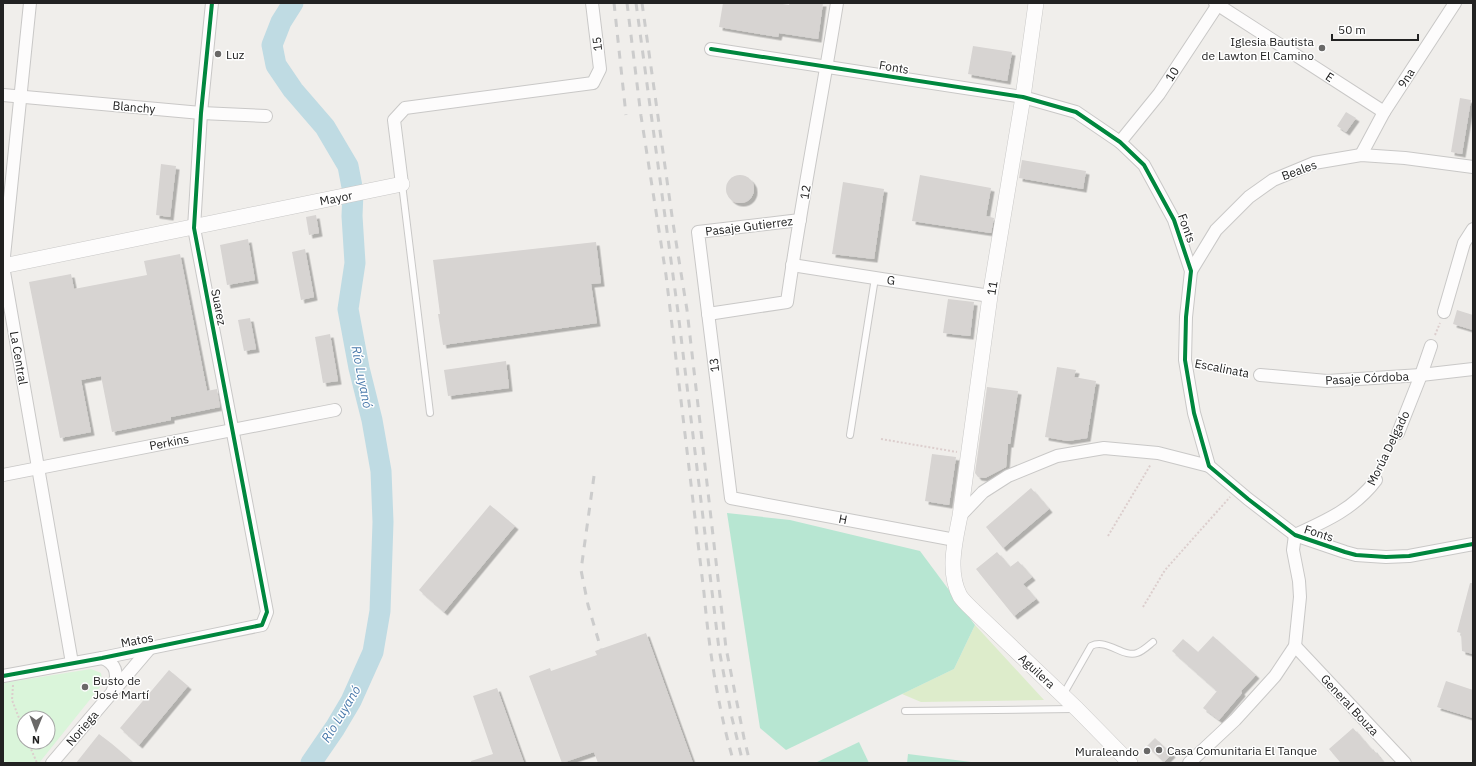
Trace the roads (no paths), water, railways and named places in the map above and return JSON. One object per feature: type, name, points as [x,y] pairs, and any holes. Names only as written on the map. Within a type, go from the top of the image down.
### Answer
[{"type":"street","name":"La Central","points":[[30,3],[3,266],[72,663]]},
{"type":"street","name":"Suarez","points":[[212,3],[201,113],[194,228],[267,612]]},
{"type":"street","name":"15","points":[[402,184],[394,120],[405,108],[593,83],[600,69],[592,3]]},
{"type":"street","name":"12","points":[[708,314],[787,302],[837,3]]},
{"type":"street","name":"11","points":[[953,574],[955,540],[960,516],[990,296],[1023,97],[1036,3]]},
{"type":"street","name":"9na","points":[[1361,155],[1384,112],[1455,3]]},
{"type":"street","name":"E","points":[[1218,4],[1384,112]]},
{"type":"street","name":"10","points":[[1120,142],[1159,94],[1218,4]]},
{"type":"street","name":"Fonts","points":[[710,48],[1023,97],[1076,112],[1120,142],[1144,164],[1174,220],[1191,271],[1186,317],[1185,360],[1194,413],[1209,466],[1295,535],[1356,555],[1374,557],[1409,556],[1473,544]]},
{"type":"street","name":"Blanchy","points":[[3,95],[201,113],[266,116]]},
{"type":"street","name":"Beales","points":[[1191,271],[1216,230],[1249,197],[1273,180],[1314,163],[1361,155],[1405,158],[1473,167]]},
{"type":"street","name":"Mayor","points":[[3,266],[381,190],[402,184]]},
{"type":"street","name":"Pasaje Gutierrez","points":[[698,232],[800,220]]},
{"type":"street","points":[[1444,312],[1464,243],[1473,229]]},
{"type":"street","name":"13","points":[[698,232],[731,498]]},
{"type":"street","name":"G","points":[[792,265],[990,296]]},
{"type":"street","name":"Morúa Delgado","points":[[1398,433],[1431,346]]},
{"type":"street","name":"Pasaje Córdoba","points":[[1260,375],[1327,381],[1421,375],[1473,369]]},
{"type":"street","name":"Perkins","points":[[3,475],[335,410]]},
{"type":"street","points":[[960,516],[983,492],[1008,476],[1057,456],[1104,448],[1158,453],[1209,466]]},
{"type":"street","name":"Morúa Delgado","points":[[1295,535],[1326,521],[1351,506],[1363,496],[1376,480]]},
{"type":"street","name":"H","points":[[731,498],[955,540]]},
{"type":"street","points":[[1189,763],[1235,720],[1275,676],[1295,646],[1300,597],[1299,581],[1293,550],[1295,535]]},
{"type":"street","name":"Aguilera","points":[[953,574],[960,596],[1077,709],[1123,760]]},
{"type":"street","name":"Matos","points":[[8,675],[102,658],[262,625],[267,612]]},
{"type":"street","name":"General Bouza","points":[[1295,646],[1405,763]]},
{"type":"street","name":"Noriega","points":[[52,763],[150,648]]},
{"type":"street","name":"Noriega","points":[[102,658],[110,661],[117,678],[112,693]]},
{"type":"lane","points":[[402,184],[430,413]]},
{"type":"lane","points":[[850,435],[875,278]]},
{"type":"lane","points":[[1063,695],[1091,646],[1095,644],[1102,644],[1132,654],[1138,653],[1153,642]]},
{"type":"lane","points":[[905,711],[1077,709]]},
{"type":"waterway","name":"Río Luyanó","points":[[293,3],[281,22],[272,45],[276,65],[293,90],[325,127],[348,166],[353,192],[352,216],[355,263],[348,309],[359,368],[372,420],[381,471],[383,522],[380,611],[373,652],[351,701],[311,763]]},
{"type":"railway","points":[[614,3],[626,115]]},
{"type":"railway","points":[[627,3],[641,116],[666,275],[711,657],[723,722],[734,763]]},
{"type":"railway","points":[[636,3],[678,312],[719,649],[732,718],[743,763]]},
{"type":"railway","points":[[642,3],[673,223],[687,310],[726,648],[750,763]]},
{"type":"railway","points":[[594,476],[581,570],[588,605],[601,649]]},
{"type":"place","name":"Iglesia Bautista de Lawton El Camino","points":[[1322,48]]},
{"type":"place","name":"Luz","points":[[218,54]]},
{"type":"place","name":"Busto de José Martí","points":[[85,687]]},
{"type":"place","name":"Casa Comunitaria El Tanque","points":[[1159,750]]},
{"type":"place","name":"Muraleando","points":[[1147,751]]}]
